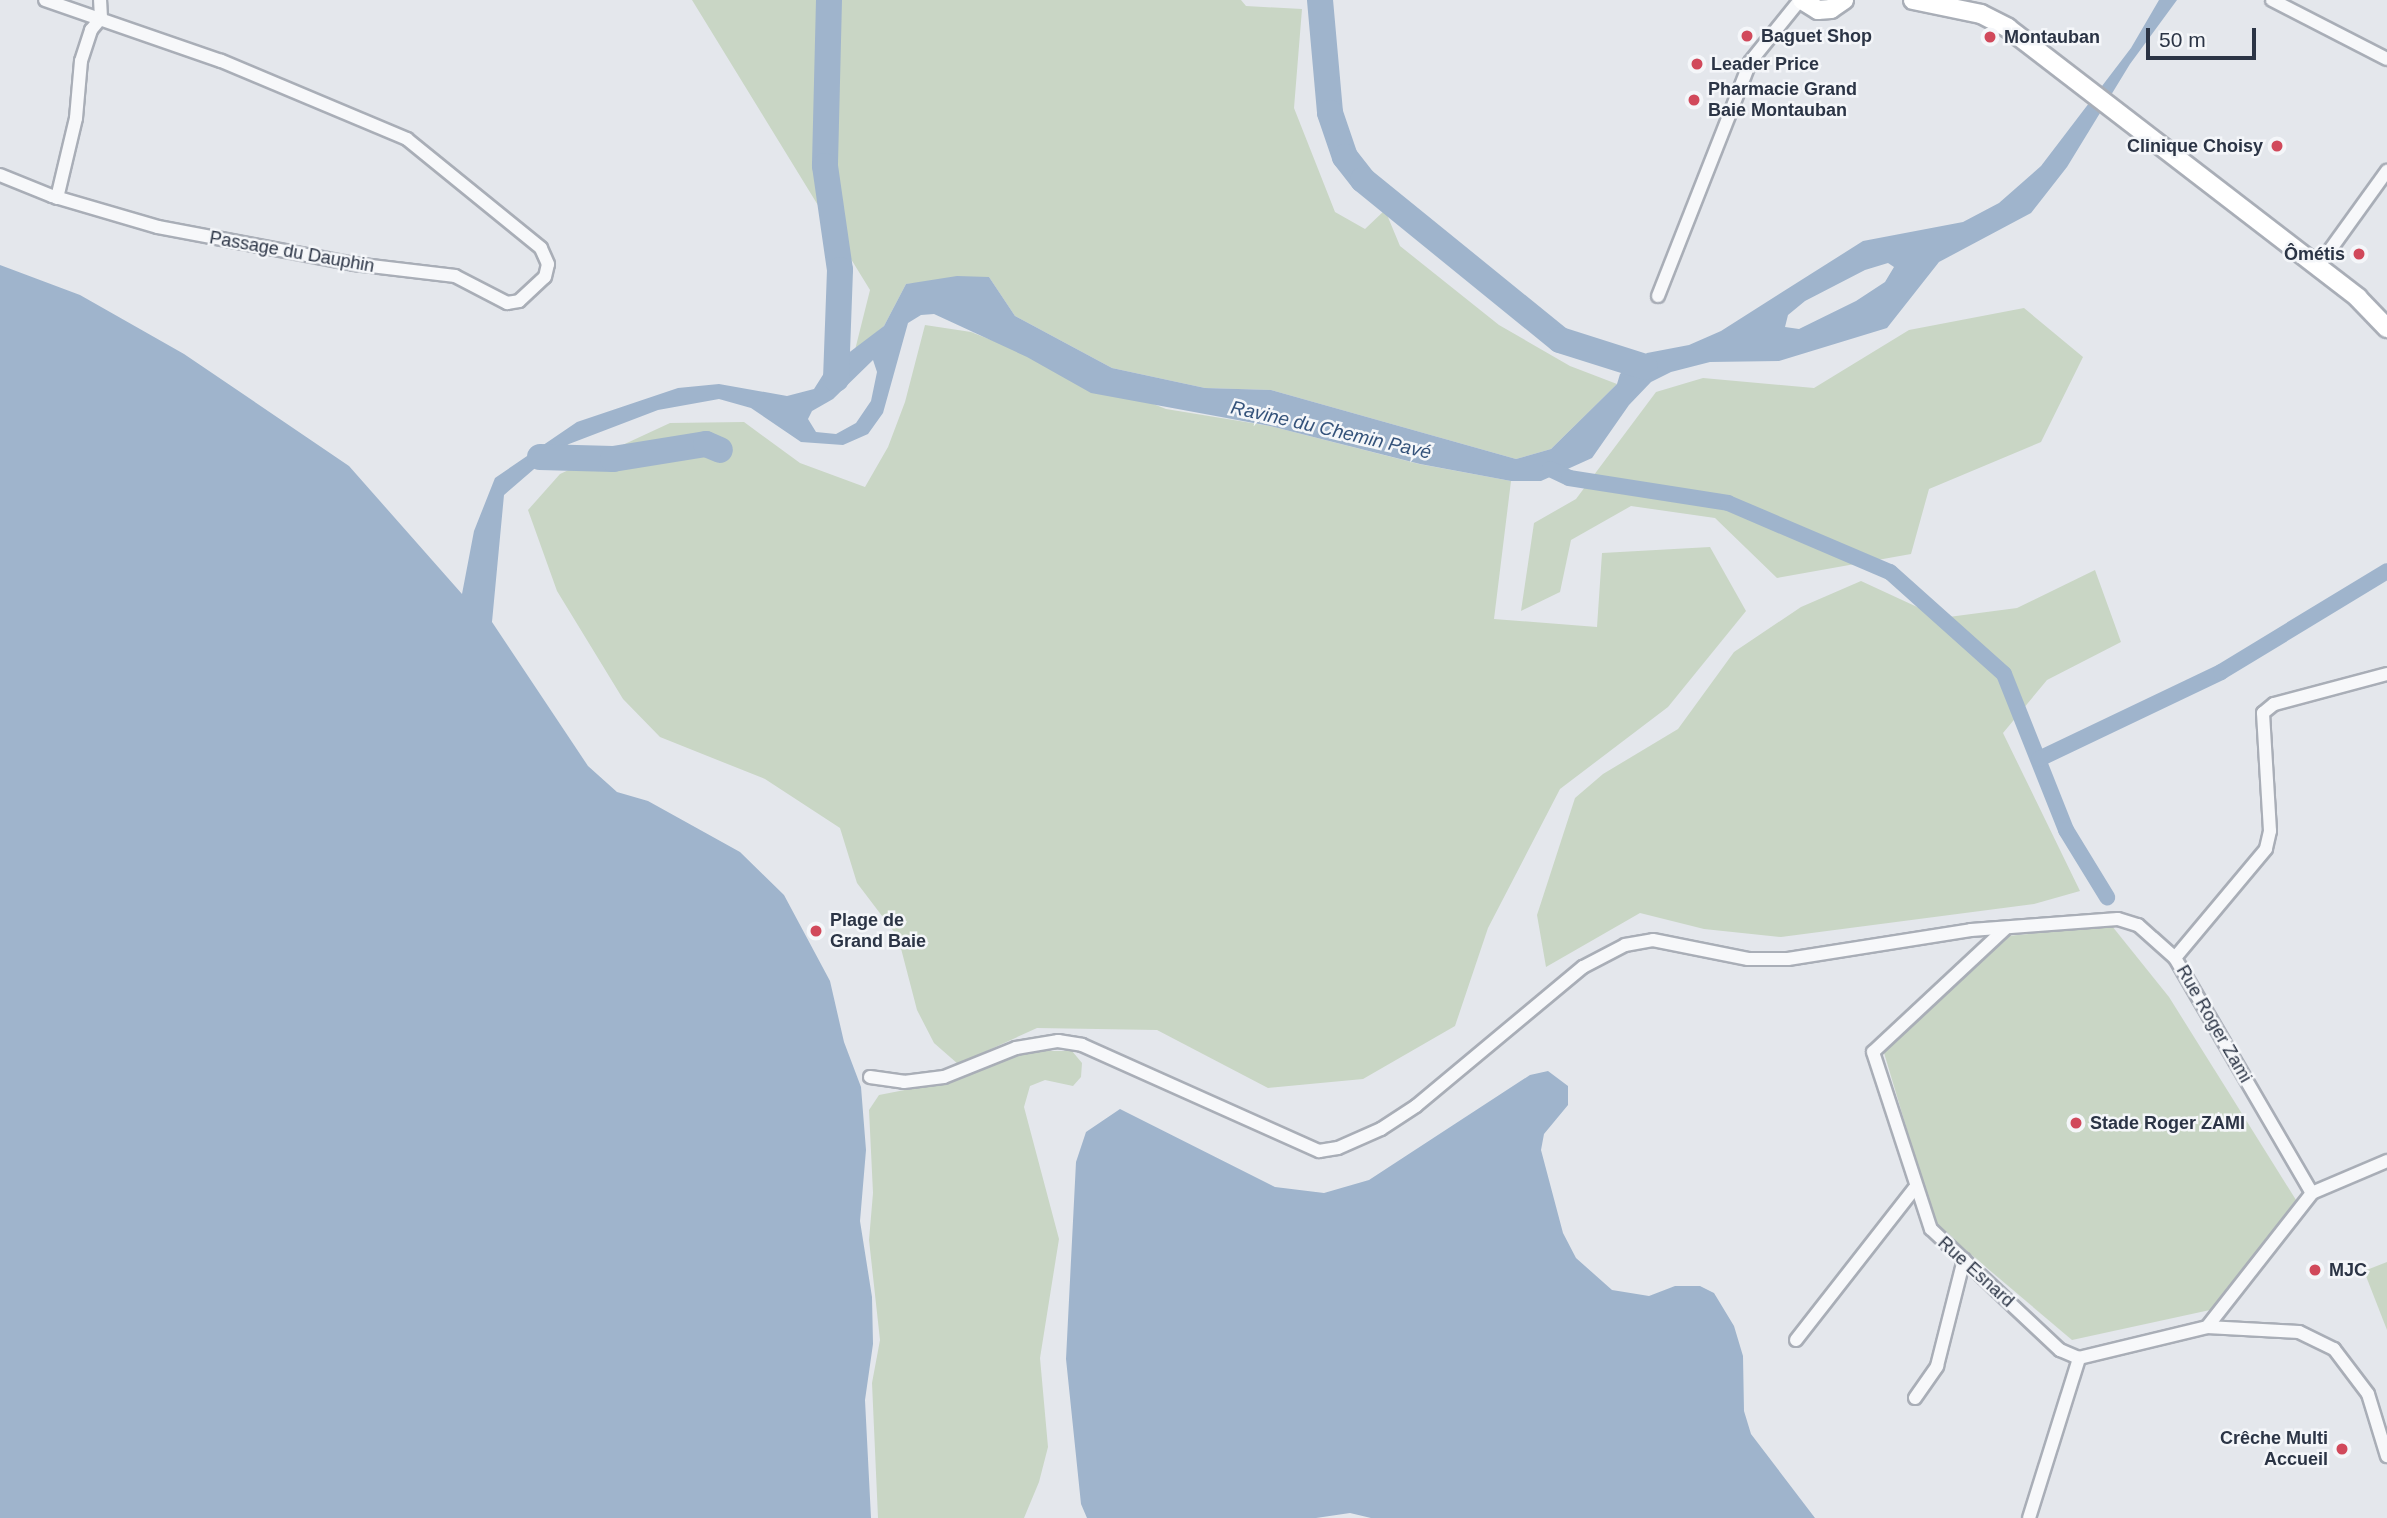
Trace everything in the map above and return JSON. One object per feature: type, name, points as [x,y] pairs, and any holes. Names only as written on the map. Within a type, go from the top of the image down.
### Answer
[{"type":"main road","points":[[1801,0],[1818,10],[1831,9],[1848,1]]},
{"type":"main road","points":[[1913,0],[1981,14],[2008,29],[2358,298],[2387,328]]},
{"type":"street","points":[[45,0],[101,18]]},
{"type":"street","points":[[57,198],[76,118],[81,61],[91,30],[101,18],[100,0]]},
{"type":"street","points":[[1658,296],[1750,62],[1801,0]]},
{"type":"street","points":[[2272,0],[2387,59]]},
{"type":"street","points":[[1786,20],[1818,10]]},
{"type":"street","name":"Passage du Dauphin","points":[[0,175],[57,198],[249,246],[455,276],[507,303],[519,301],[545,277],[548,264],[541,248],[407,139],[221,61],[101,18]]},
{"type":"street","points":[[2317,268],[2387,170]]},
{"type":"street","name":"Rue Roger Zami","points":[[2312,1193],[2175,958],[2266,849],[2270,831],[2263,713],[2274,704],[2387,674]]},
{"type":"street","points":[[870,1077],[904,1082],[944,1077],[1016,1048],[1058,1041],[1082,1045],[1319,1151],[1338,1148],[1381,1129],[1416,1106],[1583,967],[1625,945],[1653,940],[1748,959],[1788,958],[2010,926],[2118,919],[2138,925],[2175,958]]},
{"type":"street","name":"Rue Esnard","points":[[2010,926],[1993,935],[1872,1052],[1914,1189],[1931,1229],[2060,1350],[2079,1357]]},
{"type":"street","points":[[2207,1327],[2312,1193],[2387,1161]]},
{"type":"street","points":[[1796,1340],[1914,1189]]},
{"type":"street","points":[[1915,1398],[1937,1366],[1964,1259]]},
{"type":"street","points":[[2029,1518],[2079,1357],[2207,1327],[2299,1332],[2334,1349],[2365,1386],[2387,1455]]},
{"type":"green space","points":[[692,0],[1241,0],[1246,6],[1302,9],[1294,108],[1335,212],[1365,229],[1385,210],[1400,246],[1499,325],[1570,366],[1617,384],[1551,449],[1516,459],[1271,390],[1205,388],[1112,368],[1015,316],[989,277],[906,284],[884,326],[855,350],[870,290]]},
{"type":"green space","points":[[2024,308],[2083,357],[2041,442],[1929,489],[1911,554],[1777,578],[1715,518],[1631,506],[1571,540],[1560,592],[1521,611],[1534,523],[1576,499],[1656,392],[1703,378],[1814,388],[1909,330]]},
{"type":"green space","points":[[925,325],[971,332],[1166,409],[1270,426],[1419,464],[1511,481],[1494,619],[1597,627],[1602,553],[1710,547],[1746,611],[1668,707],[1560,789],[1488,928],[1455,1026],[1363,1079],[1268,1088],[1157,1030],[1037,1028],[958,1064],[934,1043],[917,1010],[898,937],[857,883],[840,828],[765,779],[660,737],[623,699],[557,591],[528,510],[560,474],[670,423],[744,422],[800,463],[865,487],[888,447],[905,402]]},
{"type":"green space","points":[[2095,570],[2121,642],[2047,680],[2003,733],[2080,891],[2034,904],[1781,937],[1704,929],[1640,913],[1546,967],[1537,915],[1575,798],[1603,774],[1678,729],[1734,652],[1801,607],[1861,581],[1941,618],[2017,608]]},
{"type":"green space","name":"Stade Roger ZAMI","points":[[2112,926],[2169,997],[2296,1200],[2210,1310],[2072,1340],[1935,1224],[1882,1046],[1996,937]]},
{"type":"green space","points":[[1030,1051],[1072,1051],[1082,1063],[1081,1077],[1073,1086],[1045,1080],[1030,1086],[1024,1107],[1059,1239],[1040,1358],[1048,1447],[1039,1482],[1024,1518],[878,1518],[872,1383],[880,1340],[869,1240],[873,1193],[869,1110],[879,1095],[951,1081]]},
{"type":"green space","points":[[2387,1262],[2387,1330],[2364,1271]]},
{"type":"water","name":"Ravine du Chemin Pavé","points":[[2159,0],[2177,0],[2130,64],[2067,167],[2031,213],[1939,262],[1887,328],[1779,361],[1710,362],[1671,372],[1651,382],[1629,405],[1592,458],[1541,481],[1511,481],[1420,464],[1270,426],[1091,393],[1027,357],[934,314],[921,315],[908,323],[883,413],[868,434],[843,445],[801,442],[751,408],[719,399],[658,410],[569,444],[548,457],[504,495],[492,622],[588,766],[617,792],[648,801],[740,852],[784,895],[830,981],[844,1042],[861,1087],[866,1150],[860,1221],[872,1297],[873,1344],[865,1400],[871,1518],[0,1518],[0,265],[80,295],[184,354],[349,466],[462,594],[474,531],[495,478],[577,422],[678,388],[719,384],[787,396],[814,389],[826,370],[884,326],[906,284],[957,276],[989,277],[1015,316],[1112,368],[1205,388],[1271,390],[1516,459],[1551,449],[1617,384],[1620,374],[1647,353],[1689,345],[1721,331],[1863,241],[1963,222],[1999,203],[2041,166],[2131,48]],"holes":[[[1888,263],[1894,267],[1885,282],[1856,301],[1799,329],[1785,327],[1788,315],[1805,301],[1865,270]],[[873,360],[877,372],[871,401],[856,423],[836,434],[816,432],[808,419],[812,411],[833,399]]]},
{"type":"water","points":[[1548,1071],[1568,1086],[1568,1105],[1544,1134],[1541,1150],[1563,1233],[1576,1258],[1612,1290],[1649,1296],[1675,1286],[1700,1286],[1714,1293],[1734,1326],[1743,1356],[1744,1411],[1751,1434],[1815,1518],[1371,1518],[1350,1513],[1316,1518],[1087,1518],[1081,1504],[1066,1359],[1076,1162],[1086,1132],[1120,1109],[1275,1187],[1324,1193],[1369,1180],[1530,1075]]},
{"type":"waterway","points":[[829,0],[825,166],[840,270],[836,379]]},
{"type":"waterway","points":[[1320,0],[1330,113],[1345,157],[1363,180],[1560,340],[1645,367]]},
{"type":"waterway","points":[[540,457],[613,459],[706,444],[720,450]]},
{"type":"waterway","points":[[1550,469],[1569,478],[1728,503],[1890,572],[2004,674],[2066,830],[2107,897]]},
{"type":"waterway","points":[[2039,759],[2221,672],[2387,571]]},
{"type":"place","name":"Baguet Shop","points":[[1747,36]]},
{"type":"place","name":"Montauban","points":[[1990,37]]},
{"type":"place","name":"Leader Price","points":[[1697,64]]},
{"type":"place","name":"Pharmacie Grand Baie Montauban","points":[[1694,100]]},
{"type":"place","name":"Clinique Choisy","points":[[2277,146]]},
{"type":"place","name":"Ômétis","points":[[2359,254]]},
{"type":"place","name":"Plage de Grand Baie","points":[[816,931]]},
{"type":"place","name":"Stade Roger ZAMI","points":[[2076,1123]]},
{"type":"place","name":"MJC","points":[[2315,1270]]},
{"type":"place","name":"Crêche Multi Accueil","points":[[2342,1449]]}]
